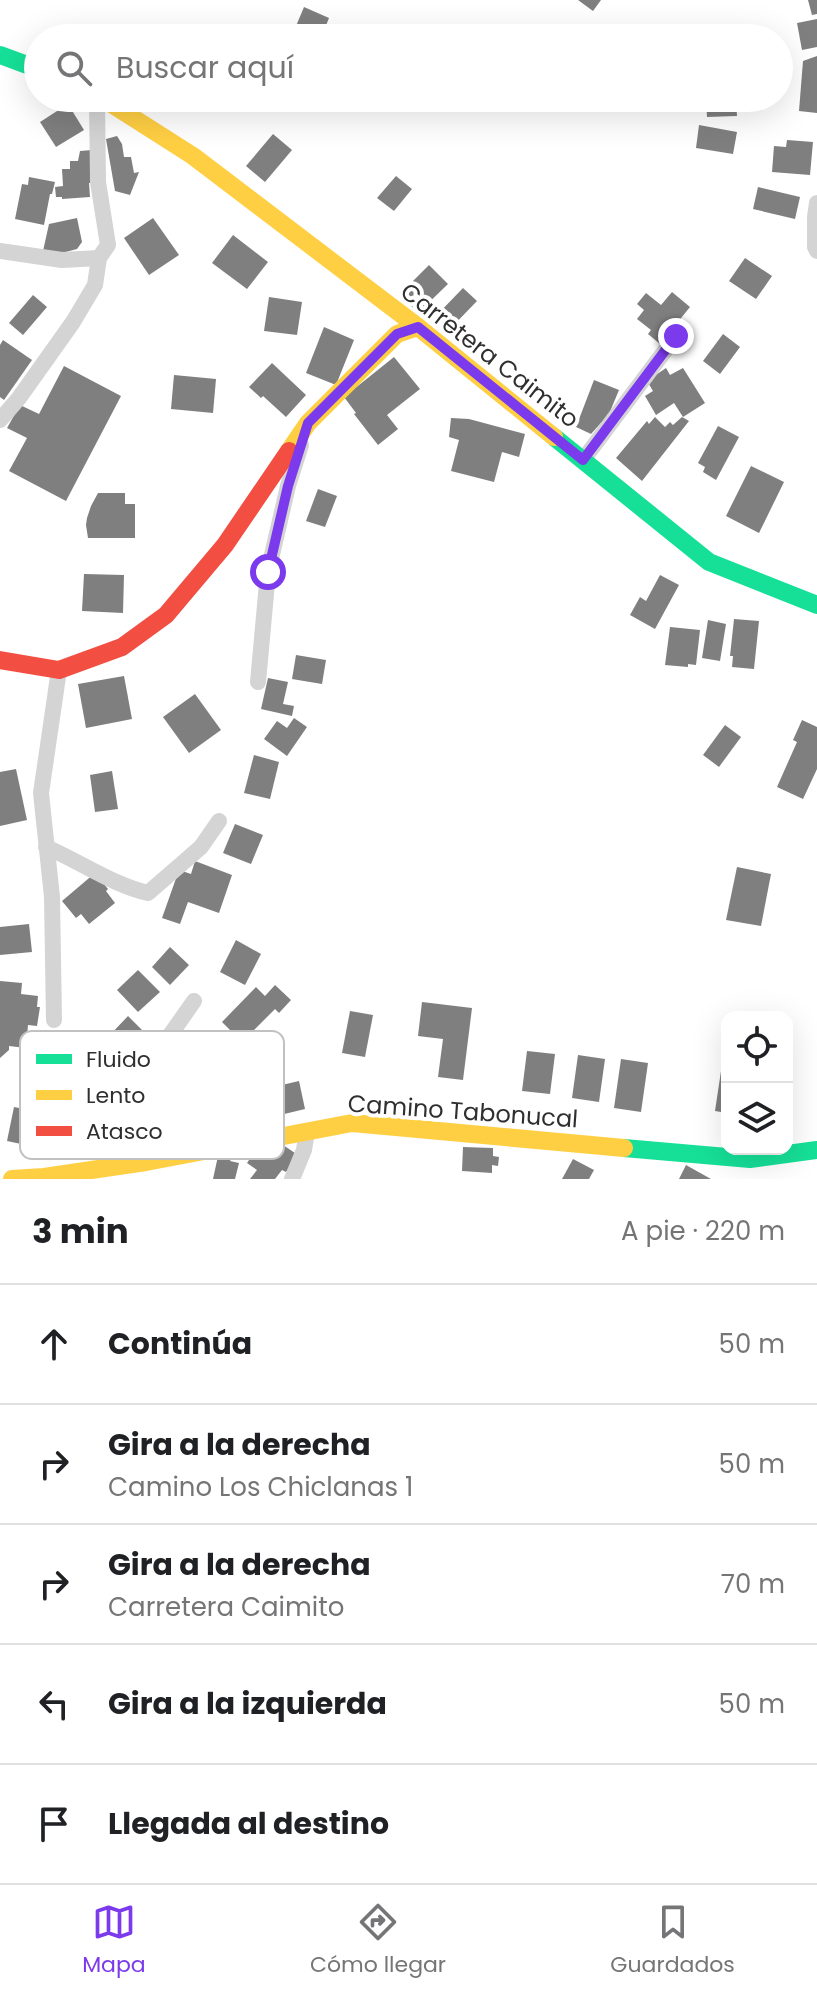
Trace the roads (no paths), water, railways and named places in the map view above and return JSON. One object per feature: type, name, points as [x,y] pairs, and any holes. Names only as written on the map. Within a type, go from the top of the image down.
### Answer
[{"type":"street","points":[[0,55],[24,64]]},
{"type":"street","points":[[0,420],[73,322],[95,285],[99,258],[108,245],[98,182],[99,112]]},
{"type":"street","name":"Carretera Caimito","points":[[122,112],[193,156],[418,327],[709,562],[817,605]]},
{"type":"street","points":[[817,203],[817,251]]},
{"type":"street","points":[[0,251],[62,260],[99,258]]},
{"type":"street","points":[[0,660],[59,670],[122,647],[166,615],[225,545],[308,423],[397,334],[418,327]]},
{"type":"street","points":[[583,460],[676,336]]},
{"type":"street","points":[[258,682],[268,572],[288,486],[308,423]]},
{"type":"street","points":[[54,1020],[52,897],[41,793],[59,670]]},
{"type":"street","points":[[46,847],[129,888],[148,893],[201,847],[219,821]]},
{"type":"street","points":[[173,1031],[194,1001]]},
{"type":"street","name":"Camino Tabonucal","points":[[284,1135],[352,1123],[750,1159],[817,1150]]},
{"type":"street","points":[[292,1179],[304,1150],[307,1131]]},
{"type":"street","points":[[114,1159],[114,1167]]},
{"type":"street","name":"Camino Tabonucal","points":[[12,1179],[157,1159]]}]
